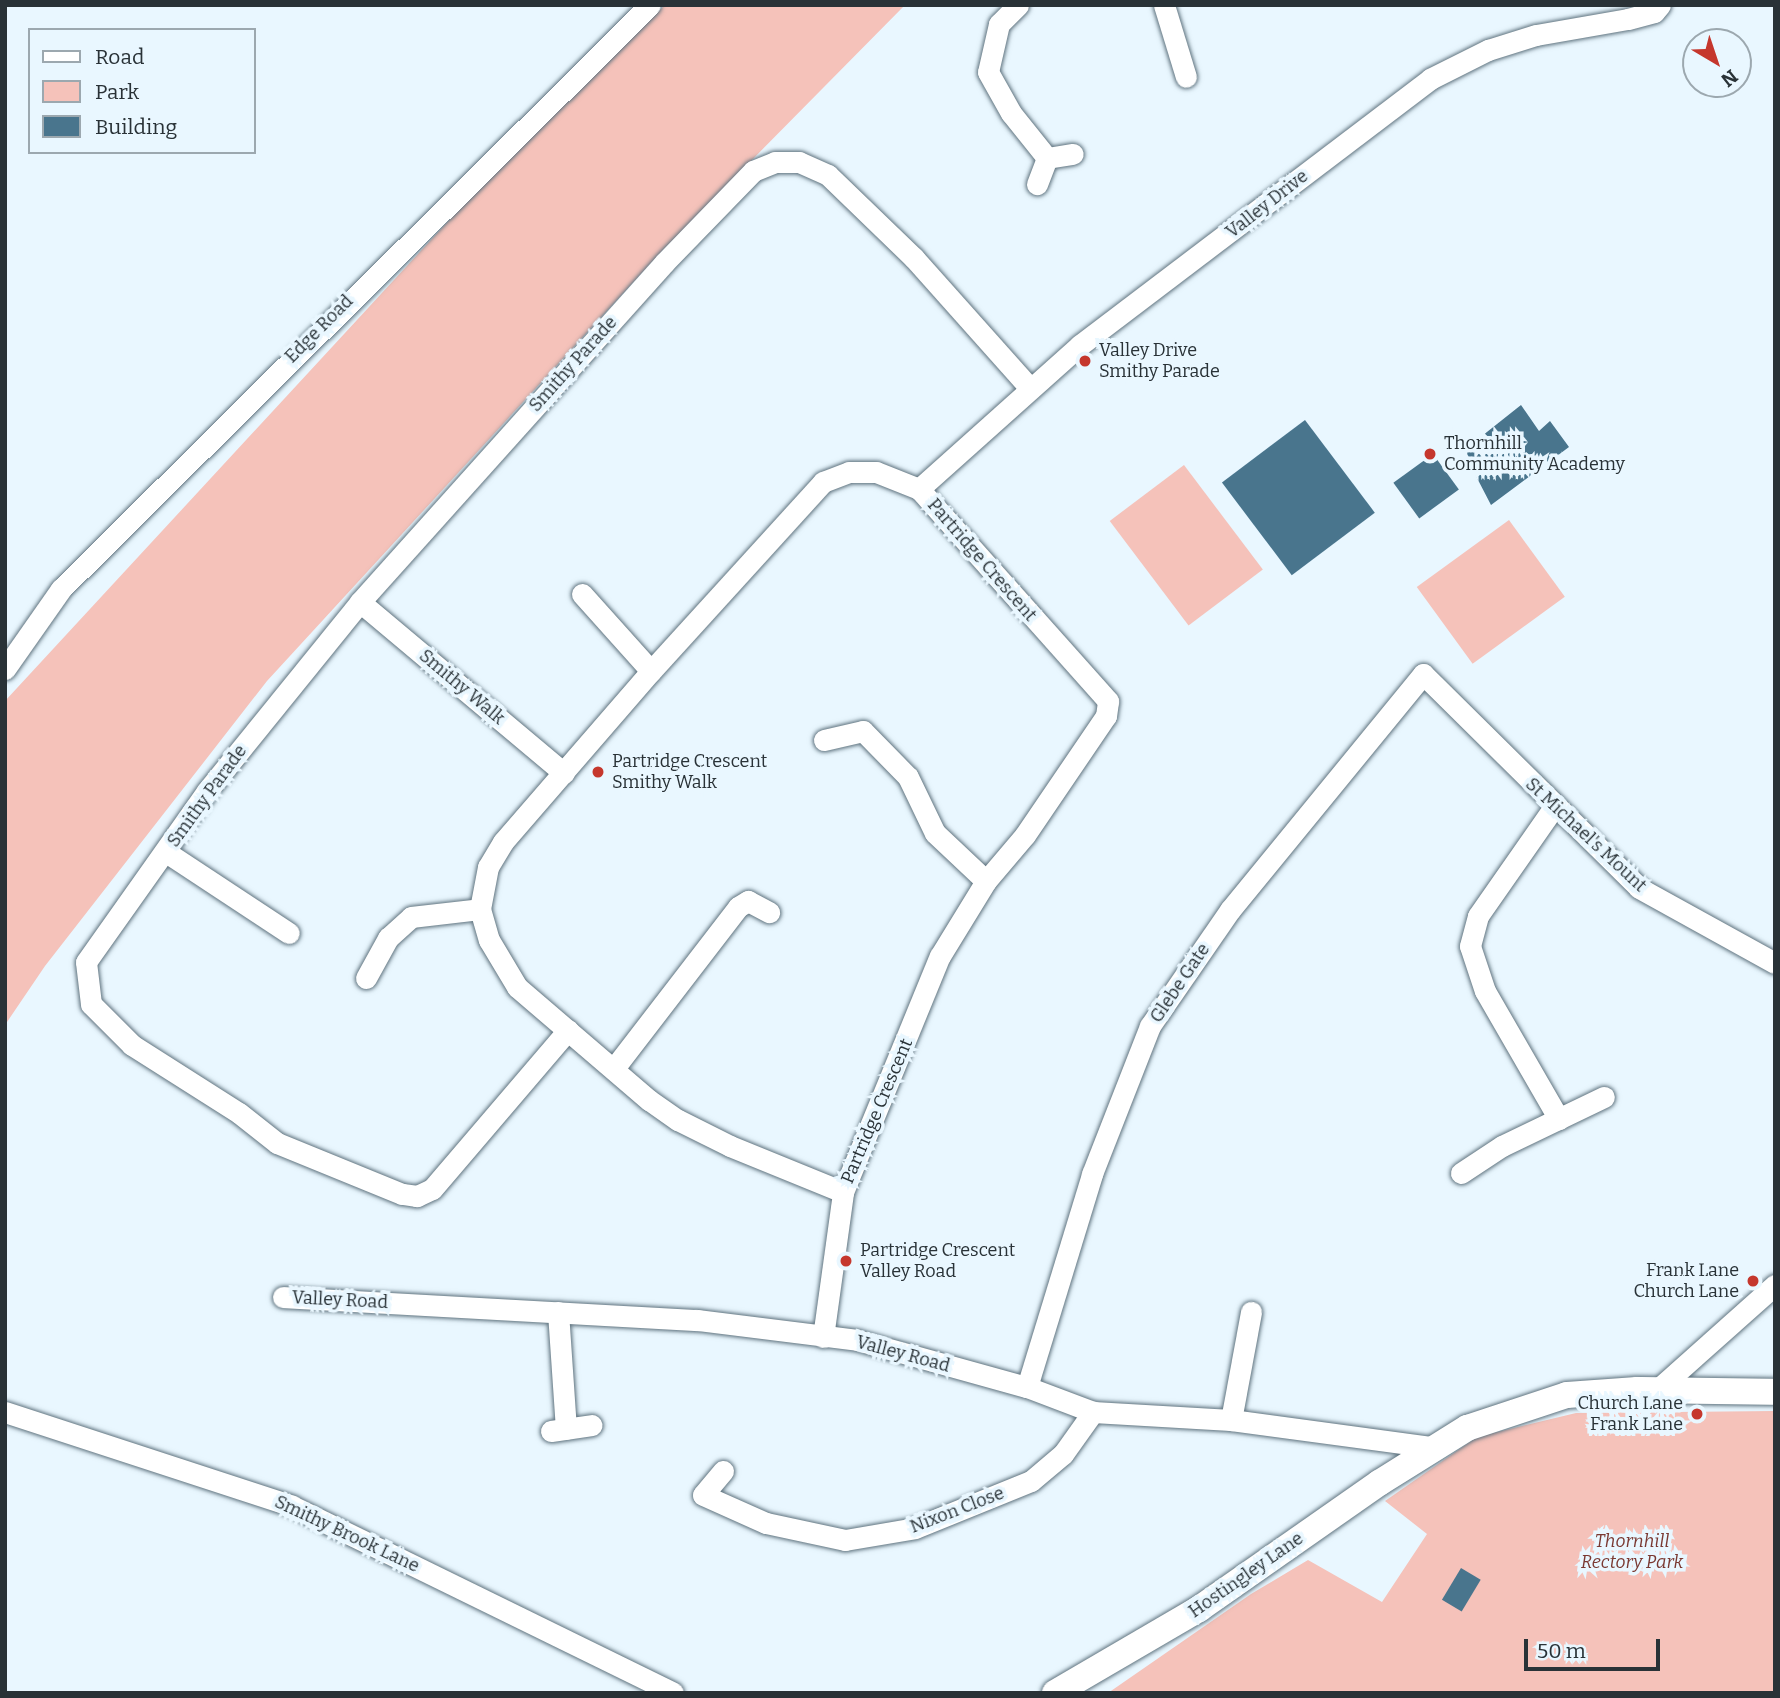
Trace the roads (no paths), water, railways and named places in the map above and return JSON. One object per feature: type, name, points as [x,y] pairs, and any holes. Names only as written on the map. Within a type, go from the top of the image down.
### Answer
[{"type":"main road","name":"Hostingley Lane","points":[[1055,1693],[1199,1609],[1432,1447],[1466,1428],[1567,1395],[1647,1390],[1775,1392]]},
{"type":"street","name":"Edge Road","points":[[5,669],[61,589],[650,5]]},
{"type":"street","points":[[1018,5],[999,24],[988,72],[1012,113],[1047,158]]},
{"type":"street","points":[[1164,5],[1186,77]]},
{"type":"street","name":"Valley Drive","points":[[919,489],[1030,388],[1430,79],[1488,50],[1536,35],[1628,19],[1654,12],[1660,5]]},
{"type":"street","points":[[1047,158],[1073,153]]},
{"type":"street","points":[[1037,184],[1047,158]]},
{"type":"street","name":"Smithy Parade","points":[[568,1030],[453,1168],[432,1189],[416,1196],[277,1143],[239,1113],[132,1045],[91,1004],[86,962],[166,852],[206,791],[360,602],[664,263],[753,172],[775,162],[799,162],[828,175],[914,258],[1030,388]]},
{"type":"street","name":"Partridge Crescent","points":[[823,1338],[844,1192],[940,956],[986,881],[1025,835],[1106,716],[1108,701],[919,489],[876,472],[849,472],[823,482],[652,671],[503,842],[488,867],[480,909],[489,940],[510,977],[568,1030],[678,1120],[844,1192]]},
{"type":"street","points":[[582,594],[652,671]]},
{"type":"street","name":"Smithy Walk","points":[[360,602],[564,773]]},
{"type":"street","name":"St Michael's Mount","points":[[1423,674],[1554,807],[1639,888],[1775,963]]},
{"type":"street","name":"Glebe Gate","points":[[1027,1387],[1092,1174],[1150,1026],[1230,910],[1423,674]]},
{"type":"street","points":[[824,740],[863,731],[908,777],[935,833],[986,881]]},
{"type":"street","points":[[1554,807],[1478,916],[1470,946],[1485,991],[1559,1119]]},
{"type":"street","name":"Smithy Parade","points":[[166,852],[289,933]]},
{"type":"street","points":[[615,1067],[732,914],[748,901],[769,912]]},
{"type":"street","points":[[366,978],[388,938],[411,917],[480,909]]},
{"type":"street","points":[[1461,1173],[1604,1097]]},
{"type":"street","points":[[1647,1390],[1775,1285]]},
{"type":"street","name":"Valley Road","points":[[283,1297],[698,1320],[823,1338],[857,1340],[1027,1387],[1093,1412],[1231,1420],[1432,1447]]},
{"type":"street","points":[[558,1312],[558,1430],[592,1425]]},
{"type":"street","points":[[1231,1420],[1251,1312]]},
{"type":"street","name":"Smithy Brook Lane","points":[[5,1412],[292,1506],[673,1693]]},
{"type":"street","name":"Nixon Close","points":[[723,1471],[703,1495],[766,1524],[845,1539],[856,1538],[915,1528],[1031,1481],[1063,1454],[1093,1412]]},
{"type":"place","name":"Valley Drive Smithy Parade","points":[[1085,361]]},
{"type":"place","name":"Thornhill Community Academy","points":[[1430,454]]},
{"type":"place","name":"Partridge Crescent Smithy Walk","points":[[598,772]]},
{"type":"place","name":"Partridge Crescent Valley Road","points":[[846,1261]]},
{"type":"place","name":"Frank Lane Church Lane","points":[[1753,1281]]},
{"type":"place","name":"Church Lane Frank Lane","points":[[1697,1414]]},
{"type":"park label","name":"Thornhill Rectory Park","points":[[1632,1552]]}]
